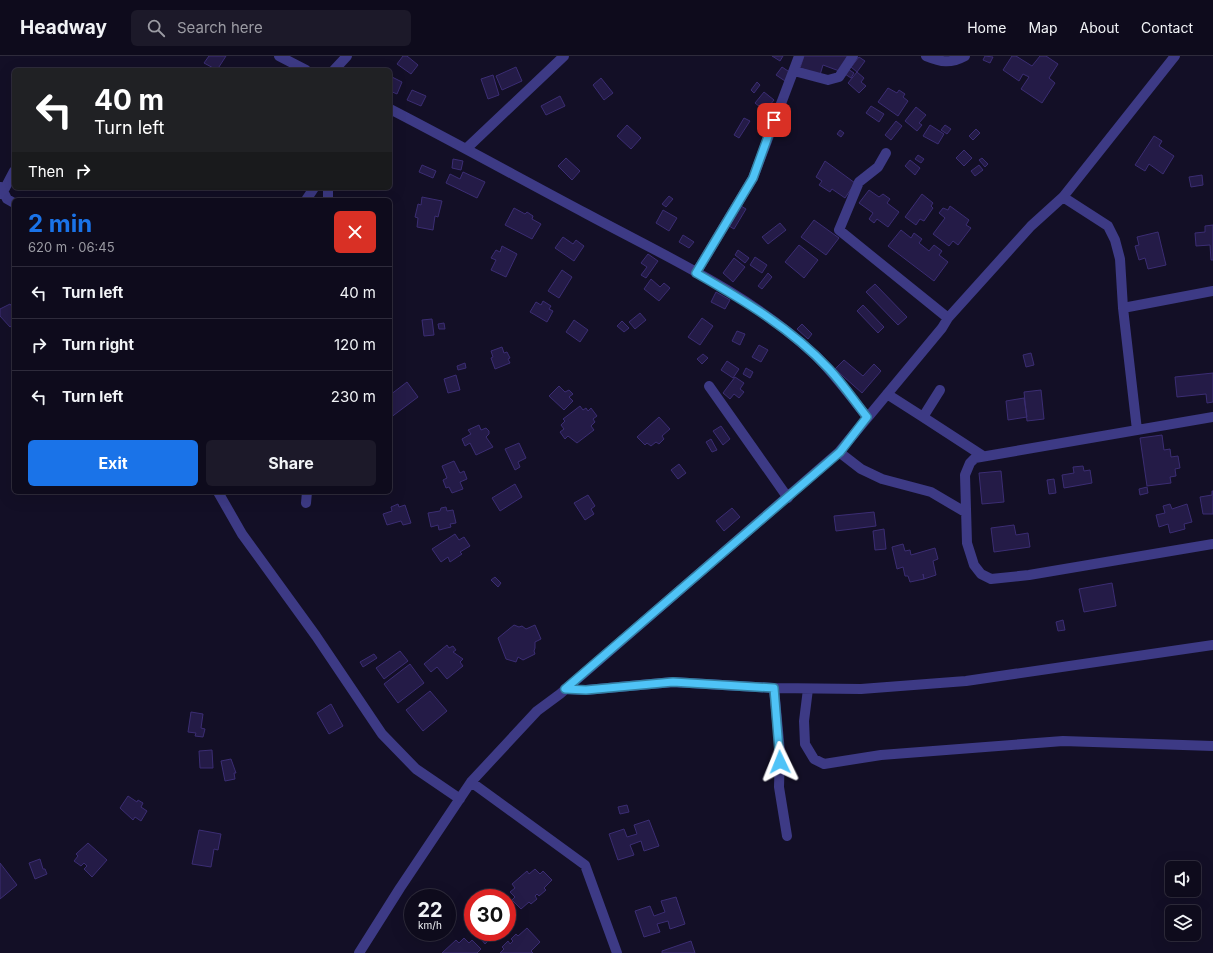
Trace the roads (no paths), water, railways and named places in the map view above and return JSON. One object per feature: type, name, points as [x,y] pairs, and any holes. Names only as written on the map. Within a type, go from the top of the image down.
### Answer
[{"type":"street","points":[[279,56],[302,68]]},
{"type":"street","points":[[336,68],[348,56]]},
{"type":"street","points":[[467,148],[564,56]]},
{"type":"street","points":[[696,273],[753,178],[781,99],[799,56]]},
{"type":"street","points":[[794,71],[828,80],[839,77],[853,56]]},
{"type":"street","points":[[926,56],[944,63],[956,61],[965,56]]},
{"type":"street","points":[[359,953],[400,888],[471,782],[537,711],[565,689],[840,452],[867,417],[942,328],[948,318],[1031,226],[1062,197],[1175,56]]},
{"type":"street","points":[[392,110],[467,148],[737,296],[792,335],[830,370],[867,417]]},
{"type":"street","points":[[886,153],[878,168],[860,182],[839,230],[948,318]]},
{"type":"street","points":[[12,174],[1,190],[7,199],[12,202]]},
{"type":"street","points":[[1062,197],[1108,226],[1115,240],[1120,259],[1123,308],[1137,430]]},
{"type":"street","points":[[1123,308],[1213,291]]},
{"type":"street","points":[[709,386],[788,498]]},
{"type":"street","points":[[923,417],[940,390]]},
{"type":"street","points":[[887,394],[983,456]]},
{"type":"street","points":[[1213,417],[983,456],[975,458],[970,463],[965,475],[967,542],[974,565],[981,574],[991,579],[1029,575],[1213,544]]},
{"type":"street","points":[[840,452],[861,469],[882,479],[931,492],[965,512]]},
{"type":"street","points":[[219,494],[242,534],[316,636],[382,734],[416,769],[460,799]]},
{"type":"street","points":[[306,503],[307,494]]},
{"type":"street","points":[[565,689],[586,690],[673,682],[774,688],[861,689],[966,681],[1213,645]]},
{"type":"street","points":[[774,688],[780,752],[779,787],[787,836]]},
{"type":"street","points":[[808,689],[804,721],[806,744],[814,759],[824,764],[881,755],[1064,741],[1213,746]]},
{"type":"street","points":[[471,782],[585,865],[617,953]]}]
